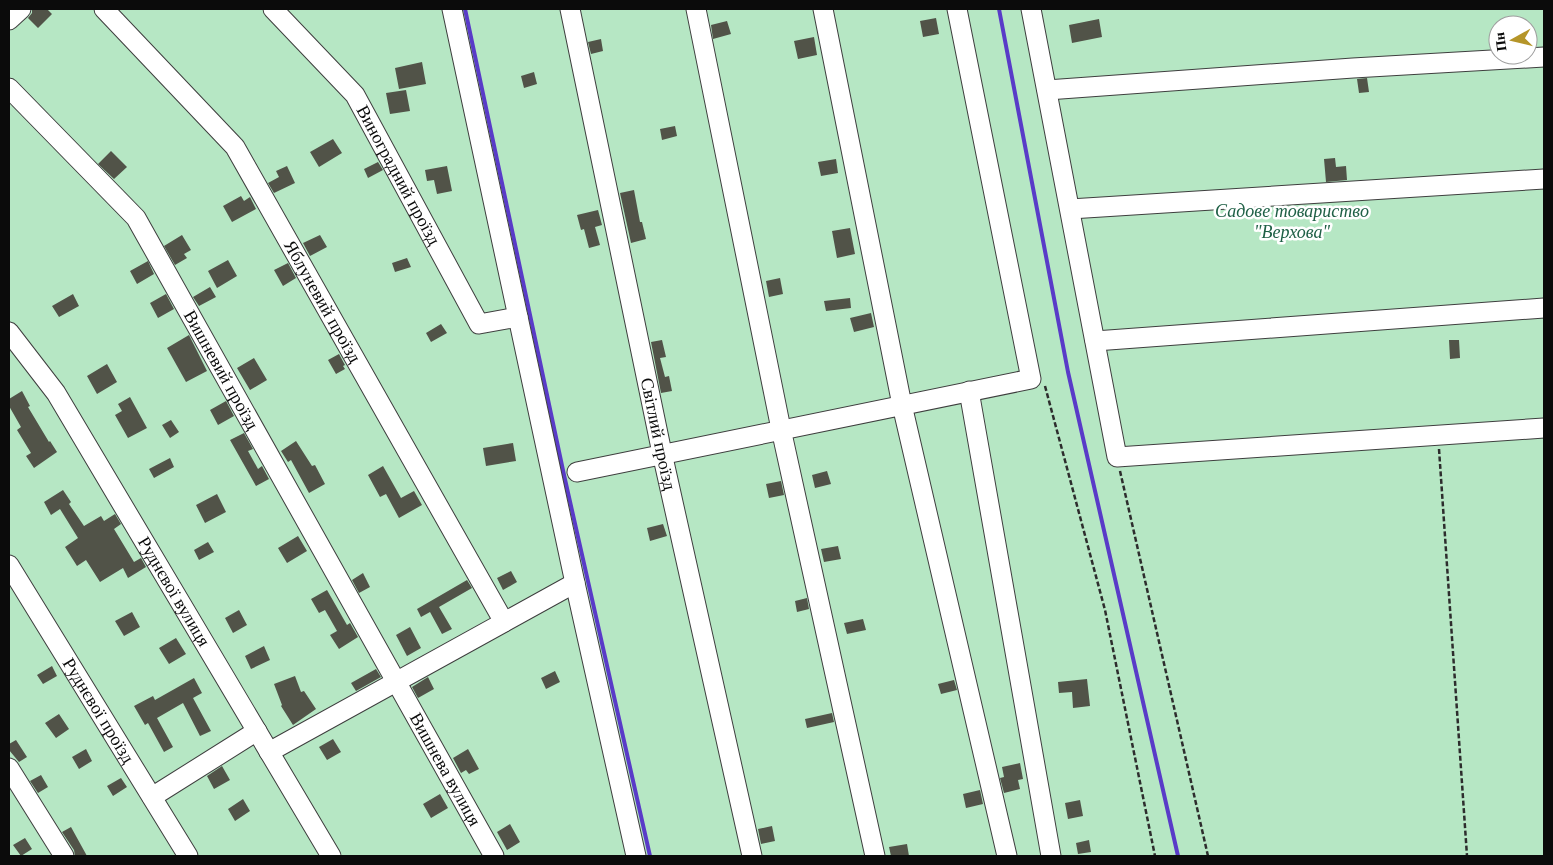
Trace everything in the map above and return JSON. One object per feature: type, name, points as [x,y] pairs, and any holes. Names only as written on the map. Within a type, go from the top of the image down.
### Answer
[{"type":"street","points":[[9,20],[20,9]]},
{"type":"street","name":"Яблуневий проїзд","points":[[104,9],[235,147],[504,622]]},
{"type":"street","name":"Виноградний проїзд","points":[[273,9],[355,95],[479,324],[518,318]]},
{"type":"street","points":[[452,9],[574,583],[636,856]]},
{"type":"street","name":"Світлий проїзд","points":[[570,9],[662,454],[752,856]]},
{"type":"street","points":[[696,9],[781,430],[875,856]]},
{"type":"street","points":[[823,9],[902,405],[1007,856]]},
{"type":"street","points":[[577,472],[1031,379],[957,9]]},
{"type":"street","points":[[1032,9],[1117,457],[1544,428]]},
{"type":"street","points":[[1047,90],[1544,56]]},
{"type":"street","name":"Вишневий проїзд","points":[[9,88],[136,218],[397,682]]},
{"type":"street","points":[[1070,209],[1544,179]]},
{"type":"street","points":[[1095,341],[1544,308]]},
{"type":"street","name":"Руднєвої вулиця","points":[[9,332],[56,393],[331,856]]},
{"type":"street","points":[[970,391],[1052,856]]},
{"type":"street","name":"Руднєвої проїзд","points":[[9,565],[188,856]]},
{"type":"street","points":[[269,752],[574,583]]},
{"type":"street","name":"Вишнева вулиця","points":[[397,682],[494,856]]},
{"type":"street","points":[[152,796],[257,731]]},
{"type":"street","points":[[9,768],[64,856]]},
{"type":"path","points":[[1031,379],[1043,378],[1105,610],[1156,856]]},
{"type":"path","points":[[1438,435],[1467,856]]},
{"type":"path","points":[[1117,457],[1208,856]]},
{"type":"green space","name":"Садове товариство \"Верхова\"","points":[[9,9],[1544,9],[1544,856],[9,856]]},
{"type":"building","points":[[32,9],[47,9],[52,14],[38,28],[28,18],[32,13]]},
{"type":"building","points":[[936,18],[939,34],[923,37],[920,21]]},
{"type":"building","points":[[1099,19],[1102,37],[1072,43],[1069,25]]},
{"type":"building","points":[[727,21],[731,34],[713,39],[711,25]]},
{"type":"building","points":[[814,37],[817,55],[798,59],[794,41]]},
{"type":"building","points":[[601,39],[603,51],[591,54],[588,42]]},
{"type":"building","points":[[422,62],[426,84],[399,89],[395,68]]},
{"type":"building","points":[[534,72],[537,84],[524,88],[521,76]]},
{"type":"building","points":[[1367,78],[1369,92],[1359,93],[1357,79]]},
{"type":"building","points":[[406,90],[410,111],[390,114],[386,93]]},
{"type":"building","points":[[675,126],[677,136],[662,140],[660,129]]},
{"type":"building","points":[[333,139],[342,153],[319,167],[310,152]]},
{"type":"building","points":[[111,151],[127,167],[114,179],[98,164]]},
{"type":"building","points":[[1335,158],[1336,167],[1346,166],[1347,180],[1326,182],[1324,159]]},
{"type":"building","points":[[836,159],[838,173],[821,176],[818,162]]},
{"type":"building","points":[[378,162],[383,170],[368,178],[364,169]]},
{"type":"building","points":[[287,166],[295,183],[274,193],[268,183],[279,177],[276,171]]},
{"type":"building","points":[[447,166],[452,191],[437,194],[434,180],[427,181],[425,170]]},
{"type":"building","points":[[634,190],[640,222],[642,222],[646,239],[631,243],[620,193]]},
{"type":"building","points":[[241,196],[244,201],[250,197],[256,209],[232,222],[223,206]]},
{"type":"building","points":[[598,210],[602,225],[595,227],[600,245],[589,248],[584,229],[581,230],[577,215]]},
{"type":"building","points":[[850,228],[855,254],[837,258],[832,231]]},
{"type":"building","points":[[182,235],[191,250],[184,254],[187,258],[175,265],[164,246]]},
{"type":"building","points":[[320,235],[327,247],[310,256],[303,243]]},
{"type":"building","points":[[407,258],[411,267],[395,272],[392,263]]},
{"type":"building","points":[[228,260],[237,276],[217,288],[208,271]]},
{"type":"building","points":[[148,261],[154,274],[137,284],[130,271]]},
{"type":"building","points":[[288,263],[296,278],[283,286],[274,270]]},
{"type":"building","points":[[780,278],[783,294],[769,297],[766,281]]},
{"type":"building","points":[[210,287],[216,297],[199,306],[193,297]]},
{"type":"building","points":[[73,294],[79,306],[59,317],[52,306]]},
{"type":"building","points":[[166,294],[174,309],[158,318],[150,303]]},
{"type":"building","points":[[850,298],[851,308],[826,311],[824,301]]},
{"type":"building","points":[[871,313],[874,327],[854,332],[850,318]]},
{"type":"building","points":[[441,324],[447,333],[431,342],[426,333]]},
{"type":"building","points":[[189,335],[207,371],[186,382],[167,348]]},
{"type":"building","points":[[662,340],[666,357],[660,358],[665,377],[669,376],[672,391],[661,393],[651,342]]},
{"type":"building","points":[[1449,340],[1459,340],[1460,358],[1450,359]]},
{"type":"building","points":[[339,354],[345,369],[336,374],[328,360]]},
{"type":"building","points":[[254,358],[267,380],[250,390],[237,368]]},
{"type":"building","points":[[107,364],[117,382],[97,394],[87,376]]},
{"type":"building","points":[[22,391],[30,406],[28,407],[57,452],[34,468],[26,456],[31,453],[17,430],[21,427],[9,406],[9,399]]},
{"type":"building","points":[[130,397],[147,428],[128,438],[115,415],[122,411],[118,404]]},
{"type":"building","points":[[226,401],[234,416],[218,425],[210,410]]},
{"type":"building","points":[[171,420],[179,432],[170,438],[162,425]]},
{"type":"building","points":[[244,433],[253,449],[248,451],[258,469],[262,466],[269,479],[256,486],[230,440]]},
{"type":"building","points":[[296,441],[312,466],[315,465],[325,484],[309,493],[291,460],[288,462],[281,451]]},
{"type":"building","points":[[513,443],[516,461],[486,466],[483,448]]},
{"type":"building","points":[[170,458],[174,467],[154,478],[149,469]]},
{"type":"building","points":[[383,466],[401,498],[414,491],[422,505],[399,518],[386,494],[380,497],[368,475]]},
{"type":"building","points":[[827,471],[831,484],[815,488],[812,475]]},
{"type":"building","points":[[781,481],[784,495],[769,498],[766,484]]},
{"type":"building","points":[[63,490],[71,502],[69,504],[84,526],[101,516],[104,521],[115,514],[121,524],[114,529],[134,562],[141,558],[146,567],[128,578],[123,568],[100,582],[86,560],[77,566],[65,547],[78,538],[60,509],[51,515],[44,502]]},
{"type":"building","points":[[217,494],[226,512],[205,523],[196,505]]},
{"type":"building","points":[[663,524],[667,536],[650,541],[647,528]]},
{"type":"building","points":[[298,536],[307,551],[287,563],[278,548]]},
{"type":"building","points":[[208,542],[214,552],[199,560],[194,550]]},
{"type":"building","points":[[838,546],[841,559],[824,562],[821,549]]},
{"type":"building","points":[[511,571],[517,582],[503,590],[497,578]]},
{"type":"building","points":[[363,573],[370,587],[359,593],[352,580]]},
{"type":"building","points":[[467,580],[472,588],[439,607],[452,629],[442,634],[430,612],[421,617],[417,609]]},
{"type":"building","points":[[327,590],[347,625],[350,623],[358,637],[339,649],[330,635],[337,631],[325,610],[319,613],[311,599]]},
{"type":"building","points":[[807,598],[809,609],[797,612],[795,601]]},
{"type":"building","points":[[239,610],[247,625],[233,633],[225,618]]},
{"type":"building","points":[[132,612],[140,627],[124,636],[115,621]]},
{"type":"building","points":[[863,619],[866,630],[847,634],[844,623]]},
{"type":"building","points":[[410,627],[421,648],[407,656],[396,635]]},
{"type":"building","points":[[176,638],[186,654],[169,664],[159,648]]},
{"type":"building","points":[[264,646],[270,660],[251,669],[245,656]]},
{"type":"building","points":[[52,666],[57,676],[43,684],[37,675]]},
{"type":"building","points":[[376,669],[381,677],[356,691],[351,683]]},
{"type":"building","points":[[555,671],[560,682],[546,689],[541,678]]},
{"type":"building","points":[[295,676],[301,692],[304,691],[316,709],[293,725],[281,706],[274,684]]},
{"type":"building","points":[[428,677],[434,689],[418,698],[412,687]]},
{"type":"building","points":[[194,678],[202,693],[193,698],[211,731],[200,736],[183,703],[157,718],[173,747],[164,752],[148,723],[145,725],[134,706],[153,696],[155,700]]},
{"type":"building","points":[[1087,679],[1090,706],[1073,708],[1072,692],[1059,693],[1058,682]]},
{"type":"building","points":[[954,680],[957,690],[941,694],[938,684]]},
{"type":"building","points":[[832,713],[834,722],[807,728],[805,719]]},
{"type":"building","points":[[59,714],[69,729],[56,738],[45,723]]},
{"type":"building","points":[[333,739],[341,752],[327,760],[319,747]]},
{"type":"building","points":[[16,740],[27,757],[19,762],[9,750],[9,744]]},
{"type":"building","points":[[86,749],[92,761],[79,769],[72,757]]},
{"type":"building","points":[[468,749],[479,769],[469,774],[466,770],[461,773],[453,758]]},
{"type":"building","points":[[1020,763],[1023,779],[1018,780],[1020,789],[1004,793],[1000,778],[1004,777],[1002,767]]},
{"type":"building","points":[[222,766],[230,780],[214,789],[207,776]]},
{"type":"building","points":[[41,775],[48,787],[38,793],[30,781]]},
{"type":"building","points":[[121,778],[127,787],[113,796],[107,786]]},
{"type":"building","points":[[980,790],[983,804],[966,808],[963,794]]},
{"type":"building","points":[[440,794],[448,808],[431,818],[423,804]]},
{"type":"building","points":[[243,799],[250,811],[235,821],[228,809]]},
{"type":"building","points":[[1080,800],[1083,816],[1068,819],[1065,803]]},
{"type":"building","points":[[510,824],[520,842],[507,850],[497,832]]},
{"type":"building","points":[[772,826],[775,841],[761,844],[758,829]]},
{"type":"building","points":[[71,827],[87,856],[75,856],[74,850],[62,832]]},
{"type":"building","points":[[25,838],[32,849],[21,856],[13,845]]},
{"type":"building","points":[[1089,840],[1091,852],[1078,854],[1076,843]]},
{"type":"building","points":[[907,844],[909,856],[891,856],[889,847]]},
{"type":"waterway","points":[[465,9],[564,475],[650,856]]},
{"type":"waterway","points":[[999,9],[1068,372],[1178,856]]}]
